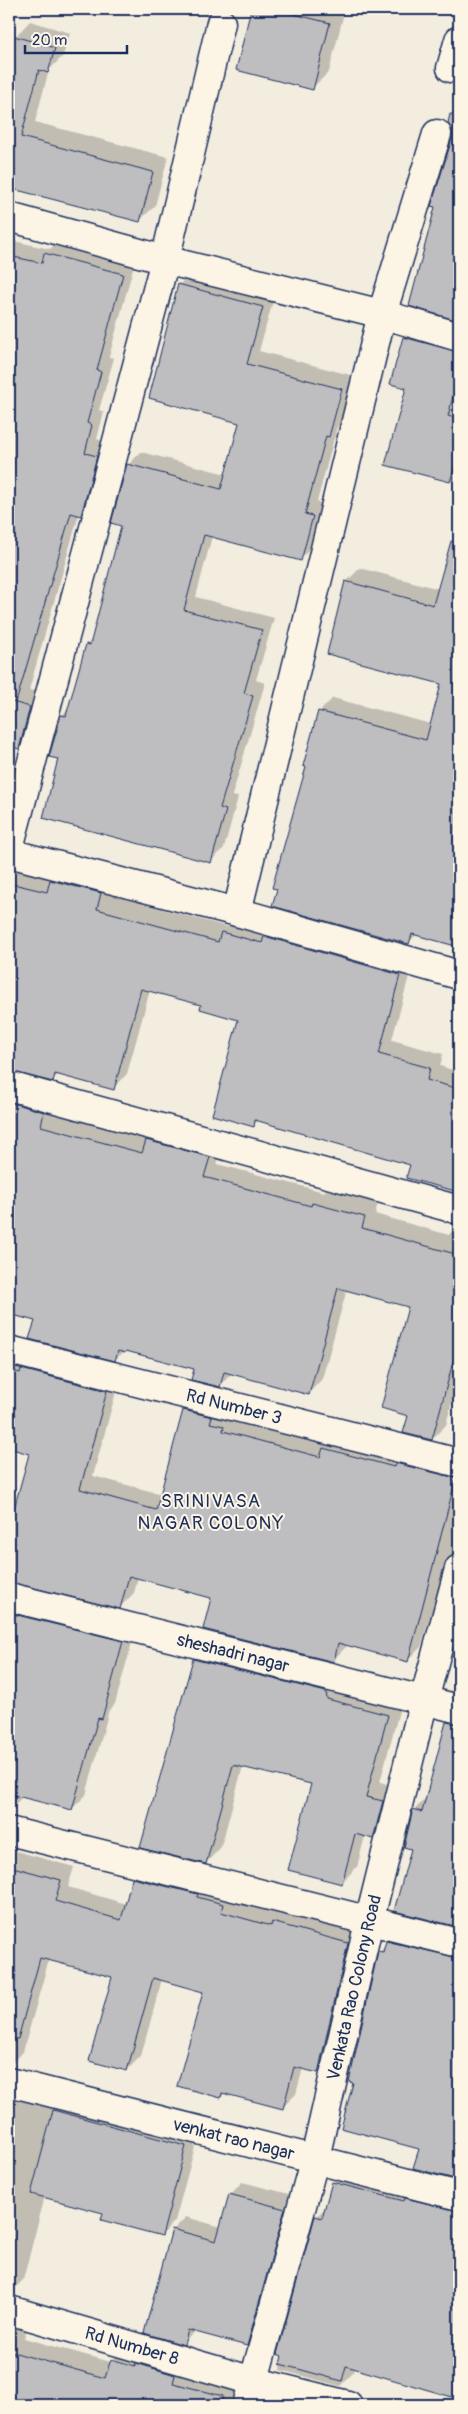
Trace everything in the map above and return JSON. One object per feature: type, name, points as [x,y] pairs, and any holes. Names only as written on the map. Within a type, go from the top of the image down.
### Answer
[{"type":"street","points":[[9,848],[165,260],[221,23]]},
{"type":"street","points":[[451,68],[459,40]]},
{"type":"street","points":[[237,912],[382,314],[437,134]]},
{"type":"street","points":[[9,217],[165,260],[382,314],[459,337]]},
{"type":"street","points":[[9,852],[237,912],[459,975]]},
{"type":"street","points":[[9,1086],[459,1210]]},
{"type":"street","name":"Rd Number 3","points":[[9,1350],[459,1463]]},
{"type":"street","name":"Venkata Rao Colony Road","points":[[250,2393],[315,2158],[369,1922],[424,1700],[459,1569]]},
{"type":"street","name":"sheshadri nagar","points":[[9,1597],[459,1709]]},
{"type":"street","points":[[9,1831],[459,1944]]},
{"type":"street","name":"venkat rao nagar","points":[[9,2082],[459,2196]]},
{"type":"street","name":"Rd Number 8","points":[[9,2310],[250,2393],[348,2405]]},
{"type":"building","points":[[251,9],[273,9],[330,23],[313,90],[236,70]]},
{"type":"building","points":[[14,36],[55,48],[48,73],[39,70],[21,137],[153,172],[140,222],[9,188],[9,52]]},
{"type":"building","points":[[450,114],[459,115],[459,321],[409,306],[435,207],[431,206],[452,139],[452,130],[448,123]]},
{"type":"building","points":[[44,253],[123,274],[97,370],[101,372],[87,423],[92,425],[85,453],[97,456],[81,516],[71,513],[17,699],[9,697],[9,256],[42,263]]},
{"type":"building","points":[[178,284],[263,307],[247,364],[342,389],[329,437],[326,436],[305,514],[313,516],[301,561],[204,535],[184,610],[262,630],[244,693],[253,696],[220,808],[226,810],[211,863],[43,818],[58,759],[49,757],[61,715],[66,716],[86,644],[90,645],[121,526],[111,523],[127,464],[221,489],[239,423],[149,398]]},
{"type":"building","points":[[403,337],[459,352],[459,373],[448,416],[459,419],[459,451],[450,482],[385,465],[406,388],[390,384]]},
{"type":"building","points":[[451,541],[459,542],[459,947],[412,934],[409,944],[272,906],[277,889],[272,888],[306,767],[303,766],[318,711],[426,740],[441,684],[327,654],[345,581],[433,605]]},
{"type":"building","points":[[9,701],[30,707],[19,749],[9,746]]},
{"type":"building","points":[[50,880],[101,893],[97,909],[218,942],[221,932],[262,943],[264,936],[400,975],[379,1054],[430,1068],[427,1080],[459,1089],[459,1192],[406,1178],[410,1165],[255,1120],[254,1127],[212,1115],[238,1020],[200,1009],[201,1005],[141,989],[114,1090],[55,1074],[53,1082],[9,1071],[9,883],[47,892]]},
{"type":"building","points":[[9,1102],[44,1112],[41,1126],[142,1153],[146,1140],[210,1157],[204,1177],[311,1206],[312,1203],[365,1217],[362,1228],[459,1255],[459,1340],[432,1440],[403,1433],[408,1416],[381,1408],[408,1307],[338,1288],[309,1395],[224,1372],[220,1387],[191,1380],[194,1369],[126,1351],[125,1353],[118,1351],[115,1361],[29,1339],[35,1321],[9,1314]]},
{"type":"building","points":[[21,1369],[107,1391],[80,1489],[156,1510],[183,1410],[212,1417],[210,1423],[224,1426],[223,1431],[320,1457],[323,1448],[394,1467],[395,1463],[456,1478],[408,1662],[338,1643],[334,1662],[203,1629],[211,1598],[129,1576],[120,1609],[9,1582],[9,1527],[29,1454],[9,1448],[9,1370],[20,1373]]},
{"type":"building","points":[[9,1613],[123,1641],[102,1719],[98,1718],[72,1810],[9,1794]]},
{"type":"building","points":[[193,1659],[326,1692],[327,1699],[388,1715],[366,1797],[383,1801],[373,1839],[355,1834],[342,1884],[288,1870],[311,1784],[233,1765],[206,1864],[140,1848]]},
{"type":"building","points":[[446,1722],[459,1724],[459,1927],[394,1911],[411,1849],[404,1847],[413,1809],[422,1812]]},
{"type":"building","points":[[9,1866],[61,1880],[55,1901],[121,1920],[132,1878],[198,1894],[197,1897],[223,1904],[221,1912],[271,1926],[272,1922],[348,1943],[318,2073],[294,2067],[283,2109],[222,2093],[221,2098],[177,2086],[203,1992],[153,1978],[127,2071],[89,2061],[112,1977],[40,1958],[18,2039],[9,2038]]},
{"type":"building","points":[[386,1941],[459,1958],[459,2180],[413,2168],[419,2149],[341,2128],[353,2083],[349,2082],[378,1951],[383,1952]]},
{"type":"building","points":[[53,2110],[186,2146],[162,2236],[101,2220],[103,2213],[31,2194]]},
{"type":"building","points":[[332,2182],[404,2201],[405,2198],[459,2211],[459,2399],[346,2366],[342,2381],[280,2364],[282,2356],[277,2354],[315,2216],[322,2218]]},
{"type":"building","points":[[229,2194],[285,2209],[247,2346],[188,2330],[184,2345],[144,2333],[172,2229],[216,2241]]},
{"type":"building","points":[[9,2351],[105,2378],[111,2359],[135,2366],[136,2363],[175,2375],[173,2383],[223,2396],[222,2405],[9,2405]]},
{"type":"district","name":"SRINIVASA NAGAR COLONY","points":[[211,1511]]}]
